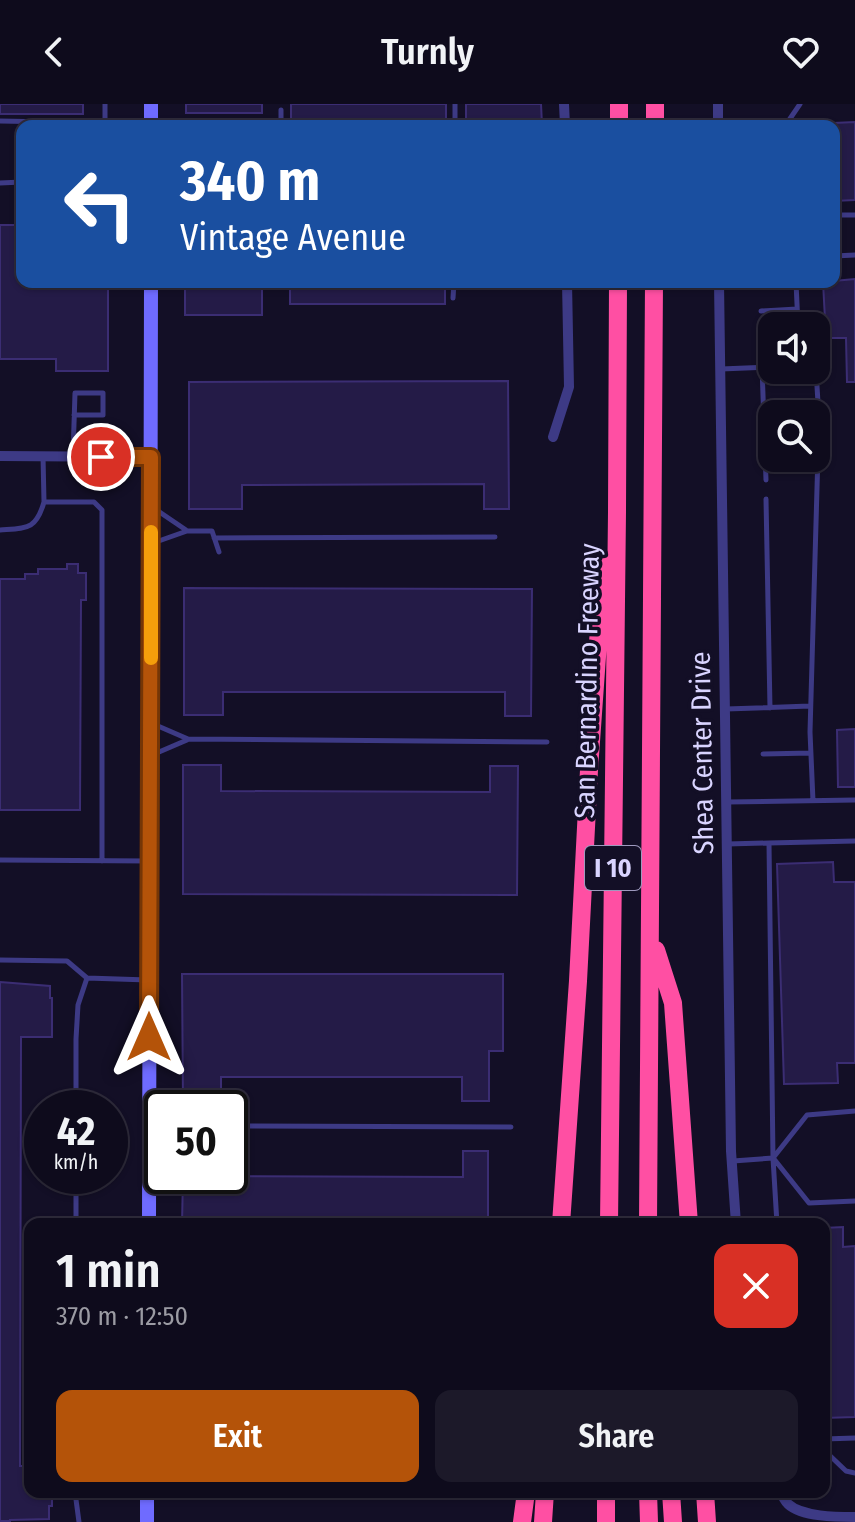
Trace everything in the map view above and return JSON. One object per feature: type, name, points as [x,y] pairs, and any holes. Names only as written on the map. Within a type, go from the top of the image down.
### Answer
[{"type":"highway","name":"San Bernardino Freeway","points":[[609,1218],[618,288]]},
{"type":"highway","name":"I 10","points":[[648,1218],[654,288]]},
{"type":"highway","points":[[561,1218],[601,600],[617,512]]},
{"type":"highway","points":[[650,931],[673,1003],[689,1218]]},
{"type":"highway","points":[[522,1522],[525,1498]]},
{"type":"highway","points":[[543,1522],[545,1498]]},
{"type":"highway","points":[[606,1498],[606,1522]]},
{"type":"highway","points":[[648,1498],[649,1522]]},
{"type":"highway","points":[[671,1498],[673,1522]]},
{"type":"highway","points":[[705,1498],[707,1522]]},
{"type":"main road","points":[[149,1090],[151,288]]},
{"type":"main road","points":[[149,1218],[151,1194]]},
{"type":"main road","points":[[147,1498],[147,1522]]},
{"type":"street","points":[[553,437],[569,387],[567,288]]},
{"type":"street","name":"Shea Center Drive","points":[[719,288],[732,1161],[736,1218]]},
{"type":"street","points":[[0,456],[151,457]]},
{"type":"street","points":[[785,1498],[789,1505],[799,1510],[831,1517],[855,1517]]},
{"type":"lane","points":[[281,110],[281,120]]},
{"type":"lane","points":[[453,298],[454,288]]},
{"type":"lane","points":[[796,288],[797,312]]},
{"type":"lane","points":[[761,311],[797,309]]},
{"type":"lane","points":[[720,369],[758,367]]},
{"type":"lane","points":[[763,384],[766,480]]},
{"type":"lane","points":[[813,801],[810,706],[819,419],[817,384]]},
{"type":"lane","points":[[73,456],[74,415],[75,393],[103,393],[103,415],[74,415]]},
{"type":"lane","points":[[0,530],[31,526],[40,516],[44,502],[43,456]]},
{"type":"lane","points":[[766,499],[770,708]]},
{"type":"lane","points":[[44,502],[94,502],[102,510],[102,861]]},
{"type":"lane","points":[[151,506],[187,531]]},
{"type":"lane","points":[[151,544],[187,531],[212,531],[219,552]]},
{"type":"lane","points":[[214,538],[495,537]]},
{"type":"lane","points":[[725,709],[810,706]]},
{"type":"lane","points":[[151,723],[188,739],[547,742]]},
{"type":"lane","points":[[150,755],[188,739]]},
{"type":"lane","points":[[763,754],[811,753]]},
{"type":"lane","points":[[726,802],[855,800]]},
{"type":"lane","points":[[727,844],[855,841]]},
{"type":"lane","points":[[769,843],[773,1158],[777,1218]]},
{"type":"lane","points":[[0,860],[150,861]]},
{"type":"lane","points":[[0,960],[67,961],[87,978],[149,980]]},
{"type":"lane","points":[[76,1090],[78,1005],[87,978]]},
{"type":"lane","points":[[732,1161],[773,1158],[807,1115],[855,1111]]},
{"type":"lane","points":[[248,1126],[511,1127]]},
{"type":"lane","points":[[773,1158],[809,1203],[855,1201]]},
{"type":"lane","points":[[76,1194],[76,1218]]},
{"type":"lane","points":[[830,1439],[855,1438]]},
{"type":"lane","points":[[830,1456],[846,1471],[855,1473]]},
{"type":"lane","points":[[76,1498],[79,1522]]},
{"type":"building","points":[[0,104],[83,104],[83,114],[0,114]]},
{"type":"building","points":[[186,104],[262,104],[262,113],[186,113]]},
{"type":"building","points":[[291,104],[446,104],[446,120],[291,120]]},
{"type":"building","points":[[466,104],[541,104],[542,120],[466,120]]},
{"type":"building","points":[[855,122],[855,200],[840,201],[840,123]]},
{"type":"building","points":[[0,225],[16,225],[16,288],[108,288],[108,371],[56,371],[56,359],[0,359]]},
{"type":"building","points":[[855,279],[855,382],[847,382],[846,338],[830,338],[830,312],[825,312],[823,288],[840,288],[840,280]]},
{"type":"building","points":[[185,288],[262,288],[262,315],[185,315]]},
{"type":"building","points":[[290,288],[445,288],[445,304],[290,304]]},
{"type":"building","points":[[508,381],[509,509],[484,509],[484,484],[242,485],[242,509],[189,509],[189,382]]},
{"type":"building","points":[[67,564],[78,564],[78,573],[86,573],[86,600],[81,600],[80,810],[0,810],[0,579],[25,579],[25,574],[38,574],[38,569],[67,569]]},
{"type":"building","points":[[184,588],[532,589],[531,716],[505,716],[505,692],[223,692],[223,715],[184,715]]},
{"type":"building","points":[[855,729],[855,787],[838,787],[837,730]]},
{"type":"building","points":[[183,765],[221,765],[221,791],[490,792],[490,766],[518,766],[517,895],[183,894]]},
{"type":"building","points":[[833,862],[834,882],[855,882],[855,1063],[837,1063],[838,1083],[784,1084],[777,864]]},
{"type":"building","points":[[182,974],[503,974],[503,1051],[489,1051],[489,1101],[462,1101],[462,1077],[221,1077],[221,1090],[183,1090]]},
{"type":"building","points":[[0,982],[50,986],[52,998],[52,1037],[21,1037],[20,1466],[24,1466],[24,1498],[52,1498],[52,1506],[49,1506],[49,1519],[0,1521]]},
{"type":"building","points":[[463,1151],[488,1151],[488,1218],[182,1218],[183,1194],[248,1194],[248,1176],[463,1177]]},
{"type":"building","points":[[843,1227],[843,1247],[855,1246],[855,1417],[830,1418],[830,1228]]},
{"type":"slow traffic","points":[[151,532],[151,658]]},
{"type":"route","points":[[101,457],[151,457],[149,1037]]}]
